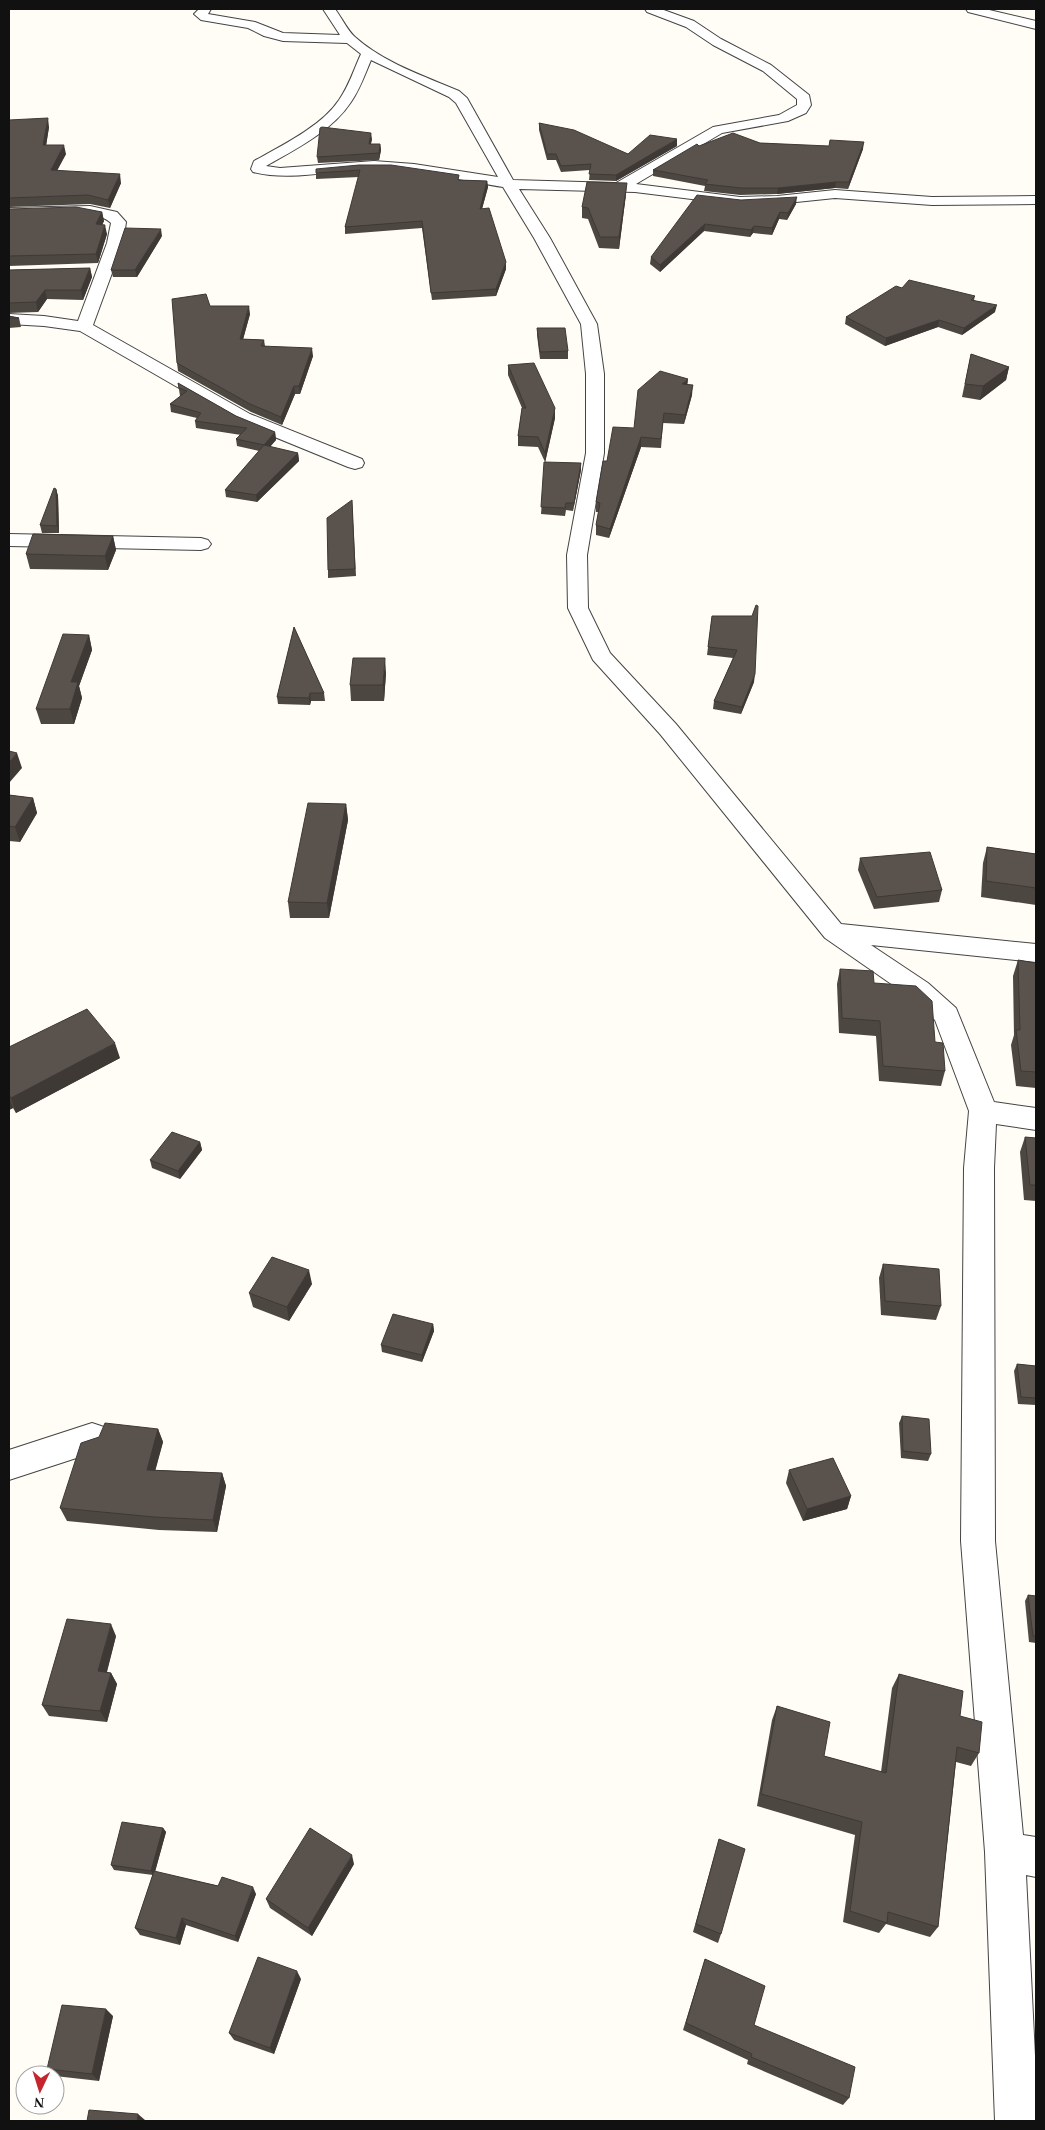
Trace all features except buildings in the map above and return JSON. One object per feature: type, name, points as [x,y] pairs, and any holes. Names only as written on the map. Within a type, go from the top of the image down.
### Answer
[{"type":"street","points":[[205,9],[200,14],[205,17],[252,25],[268,33],[358,46],[454,94],[462,101],[486,147],[511,184],[589,324],[595,374],[595,453],[577,555],[578,608],[601,655],[668,729],[834,932],[919,990],[947,1015],[983,1111],[979,1168],[978,1541],[1021,1855],[1017,2121]]},
{"type":"street","points":[[329,9],[358,46],[345,101],[324,122],[297,142],[259,164],[258,169],[280,172],[374,166],[406,167],[511,184],[618,188],[740,201],[776,200],[835,194],[906,200],[1036,200]]},
{"type":"street","points":[[618,188],[718,130],[783,118],[801,110],[804,105],[804,98],[767,68],[717,42],[690,24],[652,9]]},
{"type":"street","points":[[972,9],[1036,24]]},
{"type":"street","points":[[9,212],[90,210],[112,215],[119,222],[115,244],[84,327]]},
{"type":"street","points":[[86,270],[105,270]]},
{"type":"street","points":[[9,319],[44,321],[84,327],[244,418],[355,463]]},
{"type":"street","points":[[9,540],[201,544]]},
{"type":"street","points":[[834,932],[1036,953]]},
{"type":"street","points":[[983,1111],[1036,1119]]},
{"type":"street","points":[[9,1465],[92,1438]]}]
